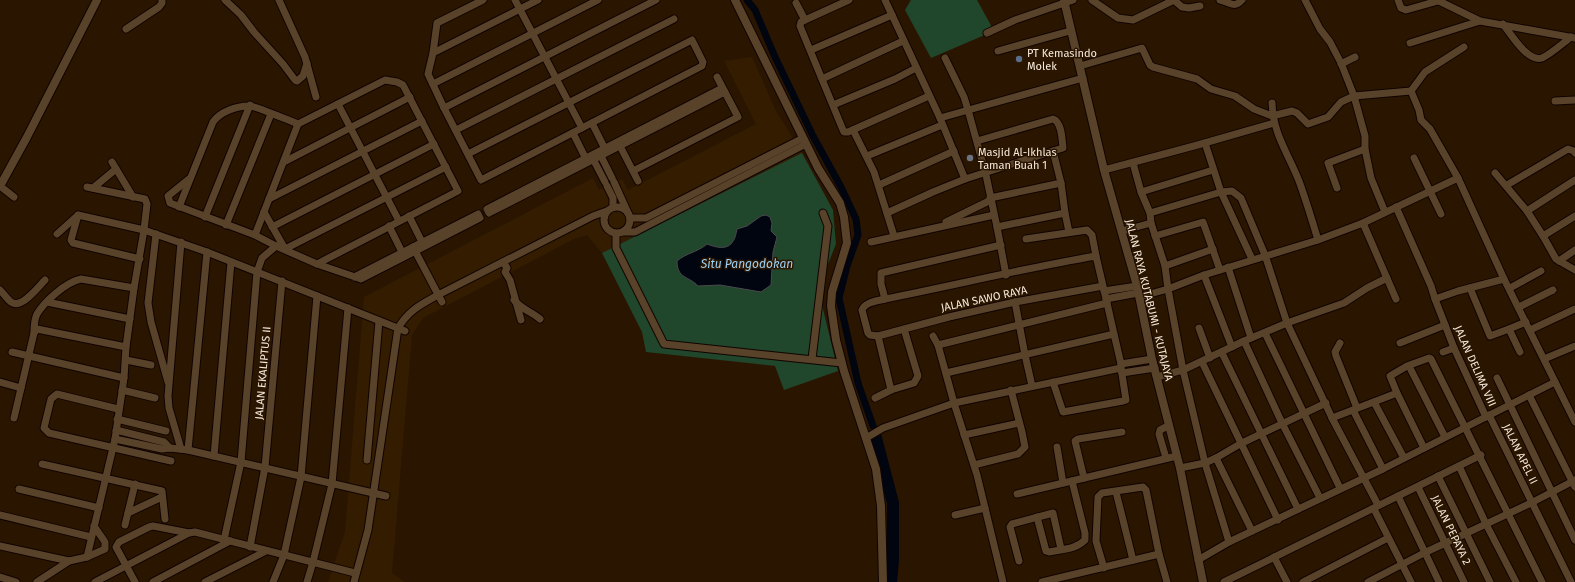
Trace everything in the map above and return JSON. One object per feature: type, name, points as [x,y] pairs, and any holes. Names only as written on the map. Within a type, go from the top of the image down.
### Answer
[{"type":"street","points":[[14,197],[0,186],[27,137],[97,0]]},
{"type":"street","points":[[126,30],[159,7],[162,0]]},
{"type":"street","points":[[225,0],[241,15],[295,80],[297,81],[303,76],[307,63]]},
{"type":"street","points":[[279,0],[307,63],[316,97]]},
{"type":"street","points":[[464,9],[466,0]]},
{"type":"street","points":[[468,154],[692,40],[703,62],[702,66],[481,180],[444,108],[428,74],[433,53],[437,22],[483,0]]},
{"type":"street","points":[[515,0],[534,33],[582,128]]},
{"type":"street","points":[[433,53],[538,0]]},
{"type":"street","points":[[433,84],[598,0]]},
{"type":"street","points":[[444,108],[656,0]]},
{"type":"street","points":[[735,0],[818,168],[840,203],[844,217],[847,243],[832,292],[831,306],[836,340],[842,363],[876,469],[881,506],[883,582]]},
{"type":"street","points":[[849,0],[801,22],[800,26],[844,132],[854,130],[929,96]]},
{"type":"street","points":[[885,0],[941,121],[965,179]]},
{"type":"street","points":[[1092,0],[1118,18],[1133,20],[1174,0],[1182,7],[1189,8],[1200,6]]},
{"type":"street","points":[[1219,0],[1232,5],[1239,3],[1242,0]]},
{"type":"street","points":[[1305,0],[1320,29],[1330,42],[1354,96],[1365,136],[1365,149],[1371,178],[1385,212]]},
{"type":"street","points":[[1398,0],[1400,8],[1406,10],[1438,0],[1480,21],[1573,38]]},
{"type":"street","points":[[987,32],[1067,1]]},
{"type":"street","name":"JALAN RAYA KUTABUMI - KUTAJAYA","points":[[1067,1],[1070,31],[1083,78],[1104,170],[1138,292],[1154,368],[1180,468],[1202,582]]},
{"type":"street","points":[[796,3],[805,20]]},
{"type":"street","points":[[811,50],[892,15]]},
{"type":"street","points":[[456,130],[674,19]]},
{"type":"street","points":[[1410,43],[1480,21]]},
{"type":"street","points":[[1503,24],[1527,54],[1533,58],[1541,58],[1573,38]]},
{"type":"street","points":[[998,51],[1070,31]]},
{"type":"street","points":[[822,79],[903,41]]},
{"type":"street","points":[[1080,66],[1142,48],[1153,67],[1197,79],[1212,89],[1235,96],[1254,109],[1273,119]]},
{"type":"street","points":[[1104,170],[1205,143],[1292,111],[1297,113],[1306,124],[1309,124],[1328,117],[1341,102],[1354,96],[1411,91],[1425,72],[1464,48]]},
{"type":"street","points":[[1341,64],[1356,57]]},
{"type":"street","points":[[945,58],[964,98],[977,141],[998,226],[1006,275]]},
{"type":"street","points":[[833,105],[895,79],[916,68]]},
{"type":"street","points":[[633,171],[738,117],[717,76]]},
{"type":"street","points":[[867,156],[968,110],[1083,78]]},
{"type":"street","points":[[255,235],[298,124],[385,80],[397,82],[403,85],[410,97],[458,191],[317,264]]},
{"type":"street","points":[[529,190],[489,213],[487,209],[529,190],[724,90]]},
{"type":"street","points":[[1411,91],[1419,110],[1421,120],[1430,128],[1458,178],[1504,279],[1510,288],[1575,422]]},
{"type":"street","points":[[284,162],[410,97]]},
{"type":"street","points":[[1555,101],[1575,100]]},
{"type":"street","points":[[1272,103],[1273,119],[1298,180],[1318,240]]},
{"type":"street","points":[[338,104],[400,221]]},
{"type":"street","points":[[179,207],[213,122],[216,118],[226,112],[250,105],[298,124]]},
{"type":"street","points":[[205,217],[250,105]]},
{"type":"street","points":[[226,225],[271,114]]},
{"type":"street","points":[[887,213],[985,171],[1063,148],[1058,123],[1053,119],[977,141]]},
{"type":"street","points":[[269,199],[364,152],[422,121]]},
{"type":"street","points":[[592,123],[613,180],[629,215],[628,228],[624,232]]},
{"type":"street","points":[[854,130],[879,185],[894,236]]},
{"type":"street","points":[[573,133],[606,184],[613,198],[610,209],[604,217],[604,224],[608,231],[616,234],[635,232],[738,175],[805,141]]},
{"type":"street","points":[[603,152],[620,146],[640,133]]},
{"type":"street","points":[[1205,143],[1221,192],[1252,259]]},
{"type":"street","points":[[272,227],[434,144]]},
{"type":"street","points":[[620,146],[638,181]]},
{"type":"street","points":[[1337,188],[1328,163],[1365,149]]},
{"type":"street","points":[[1507,185],[1568,149],[1574,150],[1575,153]]},
{"type":"street","points":[[1053,151],[1061,183],[1065,213],[1070,232]]},
{"type":"street","points":[[879,185],[954,152]]},
{"type":"street","points":[[1414,158],[1441,214]]},
{"type":"street","points":[[112,162],[133,197]]},
{"type":"street","points":[[1133,163],[1141,192],[1150,213],[1150,223],[1165,266],[1183,370],[1205,463],[1229,542]]},
{"type":"street","points":[[285,249],[446,167]]},
{"type":"street","points":[[87,557],[115,439],[118,409],[124,378],[126,347],[134,288],[144,230],[146,202],[144,199],[90,188],[116,169]]},
{"type":"street","points":[[1141,192],[1213,170]]},
{"type":"street","points":[[1495,173],[1507,185],[1527,211],[1556,259],[1575,270]]},
{"type":"street","points":[[354,582],[355,573],[368,530],[398,328],[405,316],[415,307],[593,216],[610,209],[621,208],[629,215],[646,218],[738,175]]},
{"type":"street","points":[[191,177],[168,196],[170,203],[255,235],[317,264],[361,279],[403,254],[478,214],[480,218],[423,244]]},
{"type":"street","points":[[938,345],[1020,325],[1138,292],[1168,289],[1204,275],[1265,255],[1318,240],[1363,223],[1458,178]]},
{"type":"street","points":[[1527,211],[1575,180]]},
{"type":"street","points":[[937,227],[991,199],[1061,183]]},
{"type":"street","points":[[1150,213],[1221,192],[1232,191],[1241,198],[1265,255],[1287,323],[1332,418],[1364,477],[1388,538],[1410,582]]},
{"type":"street","name":"JALAN DELIMA VIII","points":[[1396,207],[1431,286],[1454,348],[1488,416]]},
{"type":"street","points":[[264,212],[285,249]]},
{"type":"street","points":[[812,359],[828,226],[823,213]]},
{"type":"street","points":[[998,226],[1065,213]]},
{"type":"street","points":[[871,242],[994,214]]},
{"type":"street","points":[[78,216],[144,230],[181,242],[405,331]]},
{"type":"street","points":[[58,234],[78,216]]},
{"type":"street","points":[[78,216],[71,240],[73,243],[140,259]]},
{"type":"street","points":[[409,216],[423,244]]},
{"type":"street","points":[[1543,236],[1575,216]]},
{"type":"street","points":[[1155,236],[1203,222],[1205,224],[1220,270]]},
{"type":"street","points":[[1122,231],[1150,223]]},
{"type":"street","points":[[1363,223],[1396,299]]},
{"type":"street","points":[[389,226],[403,254]]},
{"type":"street","points":[[1026,240],[1087,230],[1092,235],[1114,334],[1126,400],[1065,412],[1061,410],[1053,382]]},
{"type":"street","points":[[156,234],[148,303],[151,322],[169,386]]},
{"type":"street","points":[[616,234],[616,248],[664,344],[842,363]]},
{"type":"street","points":[[181,242],[169,386],[170,408],[184,449]]},
{"type":"street","points":[[1001,245],[881,273],[880,284],[885,299],[1006,275],[1034,267],[1096,256]]},
{"type":"street","points":[[227,541],[242,462],[257,272],[262,258],[276,246]]},
{"type":"street","points":[[414,249],[442,302]]},
{"type":"street","points":[[1165,266],[1213,249]]},
{"type":"street","points":[[1559,261],[1575,250]]},
{"type":"street","points":[[184,449],[207,252]]},
{"type":"street","points":[[214,456],[232,262]]},
{"type":"street","points":[[503,262],[507,268],[506,272],[510,280],[514,300],[521,320]]},
{"type":"street","points":[[1228,267],[1248,340],[1282,423],[1320,498]]},
{"type":"street","points":[[1510,288],[1541,271]]},
{"type":"street","points":[[1204,275],[1232,347]]},
{"type":"street","points":[[1157,378],[1202,362],[1287,323],[1344,303],[1367,288],[1387,278]]},
{"type":"street","points":[[14,418],[29,357],[36,315],[47,302],[68,285],[81,279],[134,288]]},
{"type":"street","points":[[1436,300],[1470,288],[1504,279]]},
{"type":"street","points":[[0,290],[11,302],[19,304],[24,302],[45,280]]},
{"type":"street","name":"JALAN EKALIPTUS II","points":[[250,547],[265,467],[282,281]]},
{"type":"street","name":"JALAN SAWO RAYA","points":[[885,299],[866,304],[862,310],[870,335],[878,336],[949,317],[1015,302],[1103,288],[1138,292]]},
{"type":"street","points":[[1470,288],[1490,336],[1526,322]]},
{"type":"street","points":[[1519,308],[1553,290]]},
{"type":"street","points":[[272,581],[284,555],[301,477],[318,296]]},
{"type":"street","points":[[514,300],[520,306],[535,314],[540,319]]},
{"type":"street","points":[[47,302],[130,319]]},
{"type":"street","points":[[1015,302],[1032,386]]},
{"type":"street","points":[[307,582],[314,562],[332,484],[348,308]]},
{"type":"street","points":[[1530,330],[1575,309]]},
{"type":"street","points":[[367,460],[379,321]]},
{"type":"street","points":[[1400,343],[1445,325]]},
{"type":"street","points":[[1199,328],[1210,358]]},
{"type":"street","points":[[34,333],[39,329],[126,347]]},
{"type":"street","points":[[875,398],[891,390],[914,383],[918,376],[904,329]]},
{"type":"street","points":[[1509,329],[1520,352]]},
{"type":"street","points":[[1265,333],[1340,488]]},
{"type":"street","points":[[946,373],[1114,334]]},
{"type":"street","points":[[878,336],[891,390]]},
{"type":"street","points":[[933,336],[938,345],[954,403],[974,465],[1003,582]]},
{"type":"street","points":[[1340,343],[1335,352],[1336,356],[1355,409],[1383,469]]},
{"type":"street","points":[[1544,359],[1575,346]]},
{"type":"street","points":[[1443,352],[1454,348]]},
{"type":"street","points":[[12,352],[124,378]]},
{"type":"street","points":[[1222,353],[1298,509]]},
{"type":"street","points":[[1424,448],[1396,393],[1390,376],[1429,358],[1432,359],[1465,427],[1481,455],[1542,582]]},
{"type":"street","points":[[866,438],[883,428],[954,403],[1121,368],[1152,359]]},
{"type":"street","points":[[126,360],[152,365]]},
{"type":"street","points":[[1202,362],[1240,444],[1278,520]]},
{"type":"street","points":[[1409,366],[1445,437]]},
{"type":"street","points":[[1121,368],[1154,368]]},
{"type":"street","points":[[1497,378],[1575,540]]},
{"type":"street","points":[[0,382],[21,388]]},
{"type":"street","points":[[1198,560],[1229,542],[1278,520],[1340,488],[1383,469],[1555,382]]},
{"type":"street","points":[[122,390],[155,398]]},
{"type":"street","points":[[974,465],[1018,454],[1022,452],[1025,447],[1011,390]]},
{"type":"street","points":[[1332,418],[1396,393]]},
{"type":"street","points":[[118,409],[57,394],[52,398],[44,428],[49,433],[171,461]]},
{"type":"street","points":[[1368,582],[1551,491],[1574,483],[1529,395]]},
{"type":"street","points":[[1374,402],[1404,458]]},
{"type":"street","points":[[1567,406],[1575,402]]},
{"type":"street","points":[[1180,468],[1205,463],[1282,423],[1326,403]]},
{"type":"street","name":"JALAN APEL II","points":[[1488,416],[1571,582]]},
{"type":"street","points":[[117,419],[166,431]]},
{"type":"street","points":[[964,434],[1019,423]]},
{"type":"street","points":[[1166,458],[1159,434],[1160,430],[1168,426]]},
{"type":"street","points":[[116,430],[145,436],[164,442],[170,448]]},
{"type":"street","points":[[1084,478],[1075,441],[1078,439],[1122,432]]},
{"type":"street","points":[[143,445],[145,436]]},
{"type":"street","points":[[115,439],[162,449],[184,449],[386,496]]},
{"type":"street","points":[[1056,447],[1063,483]]},
{"type":"street","points":[[1224,582],[1481,455]]},
{"type":"street","points":[[1017,494],[1177,456]]},
{"type":"street","points":[[1216,458],[1252,531]]},
{"type":"street","points":[[42,464],[162,491],[165,519]]},
{"type":"street","points":[[1459,466],[1486,524],[1516,582]]},
{"type":"street","points":[[1438,476],[1490,582]]},
{"type":"street","points":[[1037,517],[1046,551],[1079,546],[1085,540],[1086,533],[1072,481]]},
{"type":"street","points":[[125,525],[135,484]]},
{"type":"street","points":[[1104,568],[1096,541],[1098,497],[1102,493],[1143,487],[1146,490],[1166,582]]},
{"type":"street","name":"JALAN PEPAYA 2","points":[[1418,487],[1464,582]]},
{"type":"street","points":[[19,489],[99,508]]},
{"type":"street","points":[[1116,492],[1133,560]]},
{"type":"street","points":[[1398,496],[1438,582]]},
{"type":"street","points":[[128,514],[162,497]]},
{"type":"street","points":[[955,516],[985,508]]},
{"type":"street","points":[[1019,561],[1010,525],[1037,517],[1053,513],[1061,549]]},
{"type":"street","points":[[0,515],[91,537]]},
{"type":"street","points":[[37,582],[69,561],[87,557],[103,550],[106,547],[105,542],[94,526]]},
{"type":"street","points":[[135,582],[116,549],[119,542],[153,526],[189,533]]},
{"type":"street","points":[[95,582],[189,533],[195,532],[355,573]]},
{"type":"street","points":[[1303,582],[1388,538]]},
{"type":"street","points":[[153,582],[227,541]]},
{"type":"street","points":[[0,546],[69,561]]},
{"type":"street","points":[[206,582],[266,551]]},
{"type":"street","points":[[1042,582],[1159,554]]},
{"type":"street","points":[[1274,557],[1287,582]]},
{"type":"street","points":[[4,579],[16,582]]},
{"type":"shaded area","points":[[752,57],[776,111],[802,153],[602,253],[587,235],[574,239],[423,318],[412,335],[392,573],[405,582],[328,582],[345,532],[364,297],[593,178],[599,190],[622,179],[628,190],[756,124],[724,61]]},
{"type":"green space","points":[[911,0],[977,0],[994,31],[931,58],[905,10]]},
{"type":"green space","points":[[802,153],[833,210],[836,244],[822,279],[823,309],[838,371],[784,390],[775,366],[646,352],[642,332],[602,253]]},
{"type":"water","name":"Situ Pangodokan","points":[[766,215],[770,217],[772,223],[771,231],[777,237],[773,252],[771,285],[761,292],[720,285],[698,286],[681,274],[677,261],[681,258],[707,244],[719,247],[728,246],[734,240],[737,229],[747,226],[761,216]]},
{"type":"waterway","points":[[747,0],[755,10],[775,57],[813,136],[841,187],[856,219],[858,235],[847,266],[839,298],[858,383],[873,426]]},
{"type":"waterway","points":[[876,438],[893,503],[893,560],[891,582]]},
{"type":"place","name":"PT Kemasindo Molek","points":[[1019,59]]},
{"type":"place","name":"Masjid Al-Ikhlas Taman Buah 1","points":[[970,158]]}]
